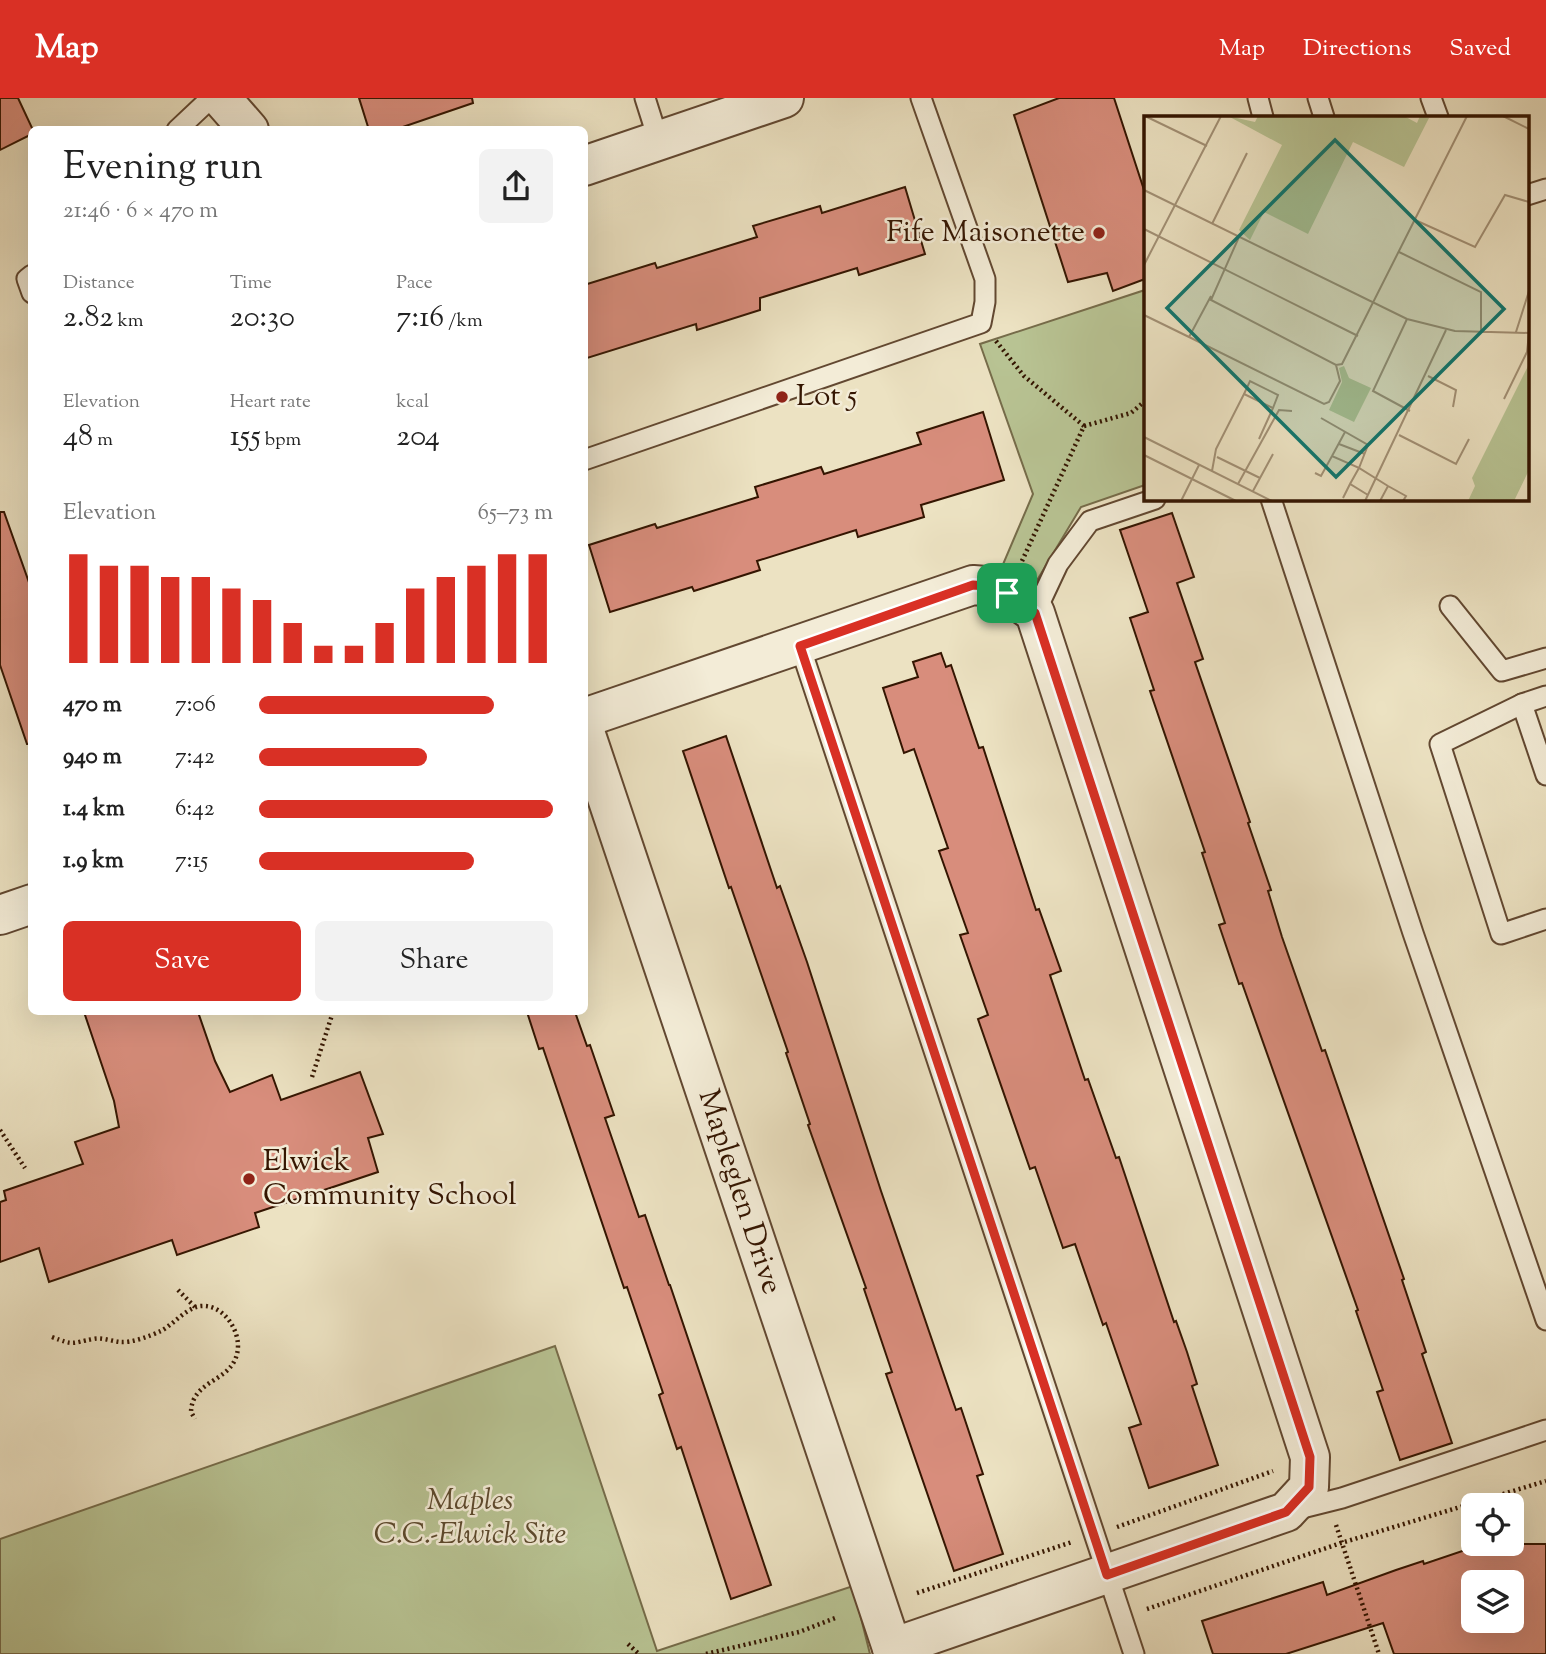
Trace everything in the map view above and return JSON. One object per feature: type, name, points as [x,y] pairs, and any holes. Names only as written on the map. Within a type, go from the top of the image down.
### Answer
[{"type":"street","points":[[221,98],[246,126]]},
{"type":"street","points":[[588,165],[784,98]]},
{"type":"street","points":[[588,717],[973,585],[999,587],[1021,603],[1310,1457],[1309,1487],[1286,1512],[893,1651]]},
{"type":"street","name":"Mapleglen Drive","points":[[588,741],[893,1651]]},
{"type":"street","points":[[0,915],[28,905]]},
{"type":"lane","points":[[181,126],[211,98]]},
{"type":"lane","points":[[645,98],[658,139]]},
{"type":"lane","points":[[588,459],[981,323],[985,279],[921,98]]},
{"type":"lane","points":[[1258,98],[1263,116]]},
{"type":"lane","points":[[1318,98],[1324,116]]},
{"type":"lane","points":[[1431,98],[1438,116]]},
{"type":"lane","points":[[1528,195],[1546,189]]},
{"type":"lane","points":[[1021,603],[1058,564],[1090,521],[1152,500]]},
{"type":"lane","points":[[1271,500],[1413,933],[1546,1320]]},
{"type":"lane","points":[[1450,606],[1502,671],[1546,658]]},
{"type":"lane","points":[[800,646],[1134,1654]]},
{"type":"lane","points":[[1546,696],[1522,704],[1440,744],[1501,934],[1546,919]]},
{"type":"lane","points":[[1522,704],[1546,775]]},
{"type":"lane","points":[[1286,1512],[1329,1502],[1546,1430]]},
{"type":"path","points":[[981,323],[1024,376],[1084,426]]},
{"type":"path","points":[[1084,426],[1131,413],[1144,402]]},
{"type":"path","points":[[1021,603],[1084,426]]},
{"type":"path","points":[[312,1077],[332,1015]]},
{"type":"path","points":[[0,1130],[25,1168]]},
{"type":"path","points":[[178,1290],[195,1307]]},
{"type":"path","points":[[52,1337],[73,1345],[94,1338],[124,1342],[161,1331],[195,1307],[204,1305],[223,1313],[231,1322],[238,1346],[235,1361],[228,1371],[193,1397],[191,1412],[195,1419]]},
{"type":"path","points":[[1122,1618],[1341,1543],[1546,1481]]},
{"type":"path","points":[[1329,1502],[1379,1654]]},
{"type":"path","points":[[706,1654],[799,1632],[838,1617]]},
{"type":"path","points":[[628,1644],[639,1654]]},
{"type":"green space","points":[[1144,290],[1144,485],[1081,507],[1033,587],[1001,569],[1033,494],[980,344]]},
{"type":"green space","name":"Maples C.C.-Elwick Site","points":[[555,1346],[657,1651],[853,1586],[870,1654],[0,1654],[0,1539]]},
{"type":"building","points":[[0,98],[18,98],[31,126],[28,126],[28,136],[0,150]]},
{"type":"building","points":[[359,98],[472,98],[473,103],[406,126],[368,126]]},
{"type":"building","name":"Fife Maisonette","points":[[1059,98],[1114,98],[1144,190],[1144,279],[1113,291],[1107,273],[1068,282],[1014,115]]},
{"type":"building","points":[[905,187],[925,254],[859,275],[857,268],[760,298],[760,310],[697,330],[696,324],[588,358],[588,284],[655,263],[657,268],[757,237],[753,226],[820,206],[822,213]]},
{"type":"building","points":[[983,412],[1004,480],[921,505],[924,517],[858,537],[856,530],[757,561],[760,570],[694,591],[692,587],[610,612],[589,545],[655,524],[657,528],[758,497],[755,487],[821,467],[824,474],[921,444],[917,433]]},
{"type":"building","points":[[0,512],[4,512],[28,580],[28,744],[0,665]]},
{"type":"building","points":[[1172,513],[1194,577],[1177,583],[1203,659],[1195,662],[1250,822],[1248,823],[1271,890],[1268,891],[1282,937],[1322,1051],[1325,1050],[1404,1279],[1402,1280],[1426,1352],[1422,1354],[1452,1443],[1400,1460],[1377,1392],[1383,1390],[1356,1311],[1358,1310],[1219,925],[1225,923],[1202,853],[1205,852],[1150,691],[1154,690],[1130,618],[1148,612],[1120,530]]},
{"type":"building","points":[[941,653],[946,667],[951,665],[979,748],[983,747],[1036,910],[1039,909],[1061,971],[1050,975],[1085,1080],[1088,1079],[1116,1158],[1119,1157],[1174,1322],[1176,1321],[1187,1352],[1197,1384],[1192,1386],[1218,1465],[1149,1488],[1129,1428],[1141,1424],[1106,1323],[1103,1325],[1075,1244],[1063,1248],[1035,1167],[1030,1169],[978,1019],[988,1015],[960,935],[968,933],[939,851],[948,848],[914,749],[904,753],[883,688],[918,677],[913,662]]},
{"type":"building","points":[[726,736],[777,888],[780,886],[807,962],[956,1410],[961,1408],[983,1474],[977,1476],[1003,1554],[954,1571],[886,1374],[892,1372],[864,1289],[866,1288],[808,1125],[810,1124],[786,1053],[788,1052],[683,751]]},
{"type":"building","points":[[85,1015],[199,1015],[215,1061],[230,1092],[272,1075],[281,1100],[360,1072],[383,1134],[368,1138],[378,1172],[255,1213],[259,1227],[177,1255],[172,1240],[49,1282],[39,1248],[0,1262],[0,1202],[6,1200],[4,1191],[83,1164],[75,1142],[119,1127],[114,1101]]},
{"type":"building","points":[[528,1015],[576,1015],[587,1046],[590,1045],[614,1115],[605,1118],[639,1217],[645,1215],[670,1285],[771,1585],[731,1599],[681,1447],[677,1449],[659,1395],[663,1393],[627,1287],[624,1288],[543,1048],[539,1049]]},
{"type":"building","points":[[1524,1544],[1546,1544],[1546,1654],[1394,1654],[1383,1623],[1286,1654],[1213,1654],[1202,1621],[1323,1582],[1327,1595],[1423,1561],[1424,1564],[1461,1551],[1461,1556],[1524,1556]]},
{"type":"place","name":"Fife Maisonette","points":[[1099,233]]},
{"type":"place","name":"Lot 5","points":[[782,397]]},
{"type":"place","name":"Elwick Community School","points":[[249,1179]]},
{"type":"route","points":[[973,585],[999,587],[1007,593],[1035,613],[1310,1457],[1309,1487],[1286,1512],[1107,1575],[800,646],[973,585]]}]
